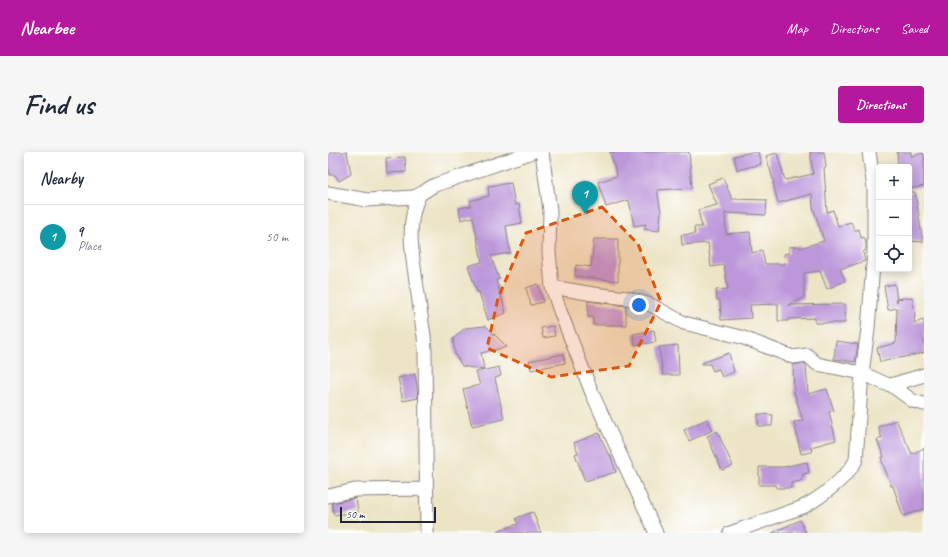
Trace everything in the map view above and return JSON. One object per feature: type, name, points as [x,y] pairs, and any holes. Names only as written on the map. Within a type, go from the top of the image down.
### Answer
[{"type":"street","points":[[427,533],[425,350],[410,233],[414,206],[419,196],[423,192],[436,185],[532,152]]},
{"type":"street","points":[[542,152],[550,211],[549,252],[552,287],[592,393],[656,533]]},
{"type":"street","points":[[730,533],[811,503],[846,476],[852,469],[856,460],[862,373],[868,329],[874,252],[874,188],[869,152]]},
{"type":"street","points":[[328,193],[367,200],[419,196]]},
{"type":"street","points":[[552,287],[627,298],[651,305],[684,323],[741,337],[793,357],[808,355],[817,364],[862,373],[891,385],[913,401],[924,404]]},
{"type":"street","points":[[891,385],[924,375]]},
{"type":"street","points":[[328,496],[355,490],[426,489]]},
{"type":"highlighted area","points":[[602,207],[638,244],[661,302],[629,366],[551,377],[487,348],[498,298],[526,233]]},
{"type":"building","points":[[347,152],[351,174],[339,181],[335,175],[330,175],[328,166],[328,153]]},
{"type":"building","points":[[610,152],[689,152],[692,188],[657,190],[661,212],[659,231],[644,229],[646,224],[634,226],[629,200],[606,207],[598,182],[617,176]]},
{"type":"building","points":[[758,152],[761,164],[737,170],[734,156]]},
{"type":"building","points":[[810,152],[824,152],[826,167],[824,168],[827,212],[833,210],[838,226],[851,222],[855,231],[859,229],[861,238],[864,237],[866,243],[866,250],[863,252],[865,261],[840,269],[845,281],[827,289],[820,271],[804,273],[804,298],[788,305],[845,304],[845,323],[815,323],[815,318],[778,321],[778,304],[750,305],[751,318],[721,320],[720,300],[717,300],[716,290],[728,289],[724,265],[711,267],[708,243],[682,245],[681,235],[695,234],[694,227],[702,227],[698,210],[717,205],[708,184],[723,178],[732,199],[767,200],[766,215],[725,213],[726,234],[750,232],[752,253],[762,250],[765,264],[785,264],[784,254],[789,253],[789,247],[799,246],[800,248],[824,241],[813,207],[812,194],[778,203],[766,156],[777,153],[785,180],[813,174]]},
{"type":"building","points":[[897,152],[911,152],[911,156],[924,153],[924,186],[912,188],[912,164],[898,164]]},
{"type":"building","points":[[405,157],[406,172],[387,173],[386,158]]},
{"type":"building","points":[[511,183],[515,205],[519,204],[522,223],[506,226],[510,253],[491,256],[499,279],[496,280],[506,313],[488,320],[479,292],[477,292],[468,266],[482,262],[473,217],[461,220],[459,208],[471,206],[470,201],[489,196],[488,186]]},
{"type":"building","points":[[912,192],[915,192],[923,242],[912,241]]},
{"type":"building","points":[[594,239],[618,239],[618,281],[575,276],[576,265],[591,267]]},
{"type":"building","points":[[538,284],[543,302],[531,305],[526,288]]},
{"type":"building","points":[[895,284],[897,302],[897,299],[912,297],[915,313],[914,323],[924,320],[924,353],[880,362],[877,348],[896,343],[897,308],[888,310],[884,286]]},
{"type":"building","points":[[588,301],[626,306],[626,325],[593,325],[593,317],[588,317]]},
{"type":"building","points":[[486,326],[507,347],[481,353],[484,370],[462,366],[455,354],[453,339],[465,328]]},
{"type":"building","points":[[553,326],[555,336],[543,338],[541,328]]},
{"type":"building","points":[[654,330],[656,342],[635,345],[633,334]]},
{"type":"building","points":[[836,341],[858,344],[855,362],[834,359]]},
{"type":"building","points":[[678,345],[679,375],[663,375],[659,347]]},
{"type":"building","points":[[729,353],[734,372],[722,377],[719,369],[713,371],[710,364],[702,364],[702,363]]},
{"type":"building","points":[[563,354],[565,363],[531,370],[529,361]]},
{"type":"building","points":[[804,363],[806,365],[808,394],[827,389],[834,411],[829,412],[836,440],[811,447],[812,452],[801,454],[794,422],[803,421],[794,392],[793,365]]},
{"type":"building","points":[[499,367],[501,376],[495,378],[504,419],[472,426],[463,389],[480,385],[476,372]]},
{"type":"building","points":[[415,374],[418,398],[403,401],[398,378]]},
{"type":"building","points":[[758,414],[773,415],[772,426],[758,426]]},
{"type":"building","points":[[707,419],[713,430],[689,441],[684,430]]},
{"type":"building","points":[[896,420],[912,454],[924,448],[924,509],[903,516],[893,486],[891,486],[881,458],[884,457],[877,440],[882,438],[878,427]]},
{"type":"building","points":[[717,431],[733,466],[722,470],[707,436]]},
{"type":"building","points":[[599,433],[608,454],[610,454],[616,472],[585,481],[575,454],[578,453],[574,443]]},
{"type":"building","points":[[807,462],[809,473],[803,474],[801,481],[791,483],[791,488],[777,488],[776,485],[759,485],[759,467],[783,467]]},
{"type":"building","points":[[356,498],[358,512],[334,515],[332,503]]},
{"type":"building","points":[[533,512],[541,533],[497,533],[497,531],[518,524],[516,518]]},
{"type":"building","points":[[800,520],[806,533],[772,533]]},
{"type":"place","name":"q","points":[[585,214]]}]
